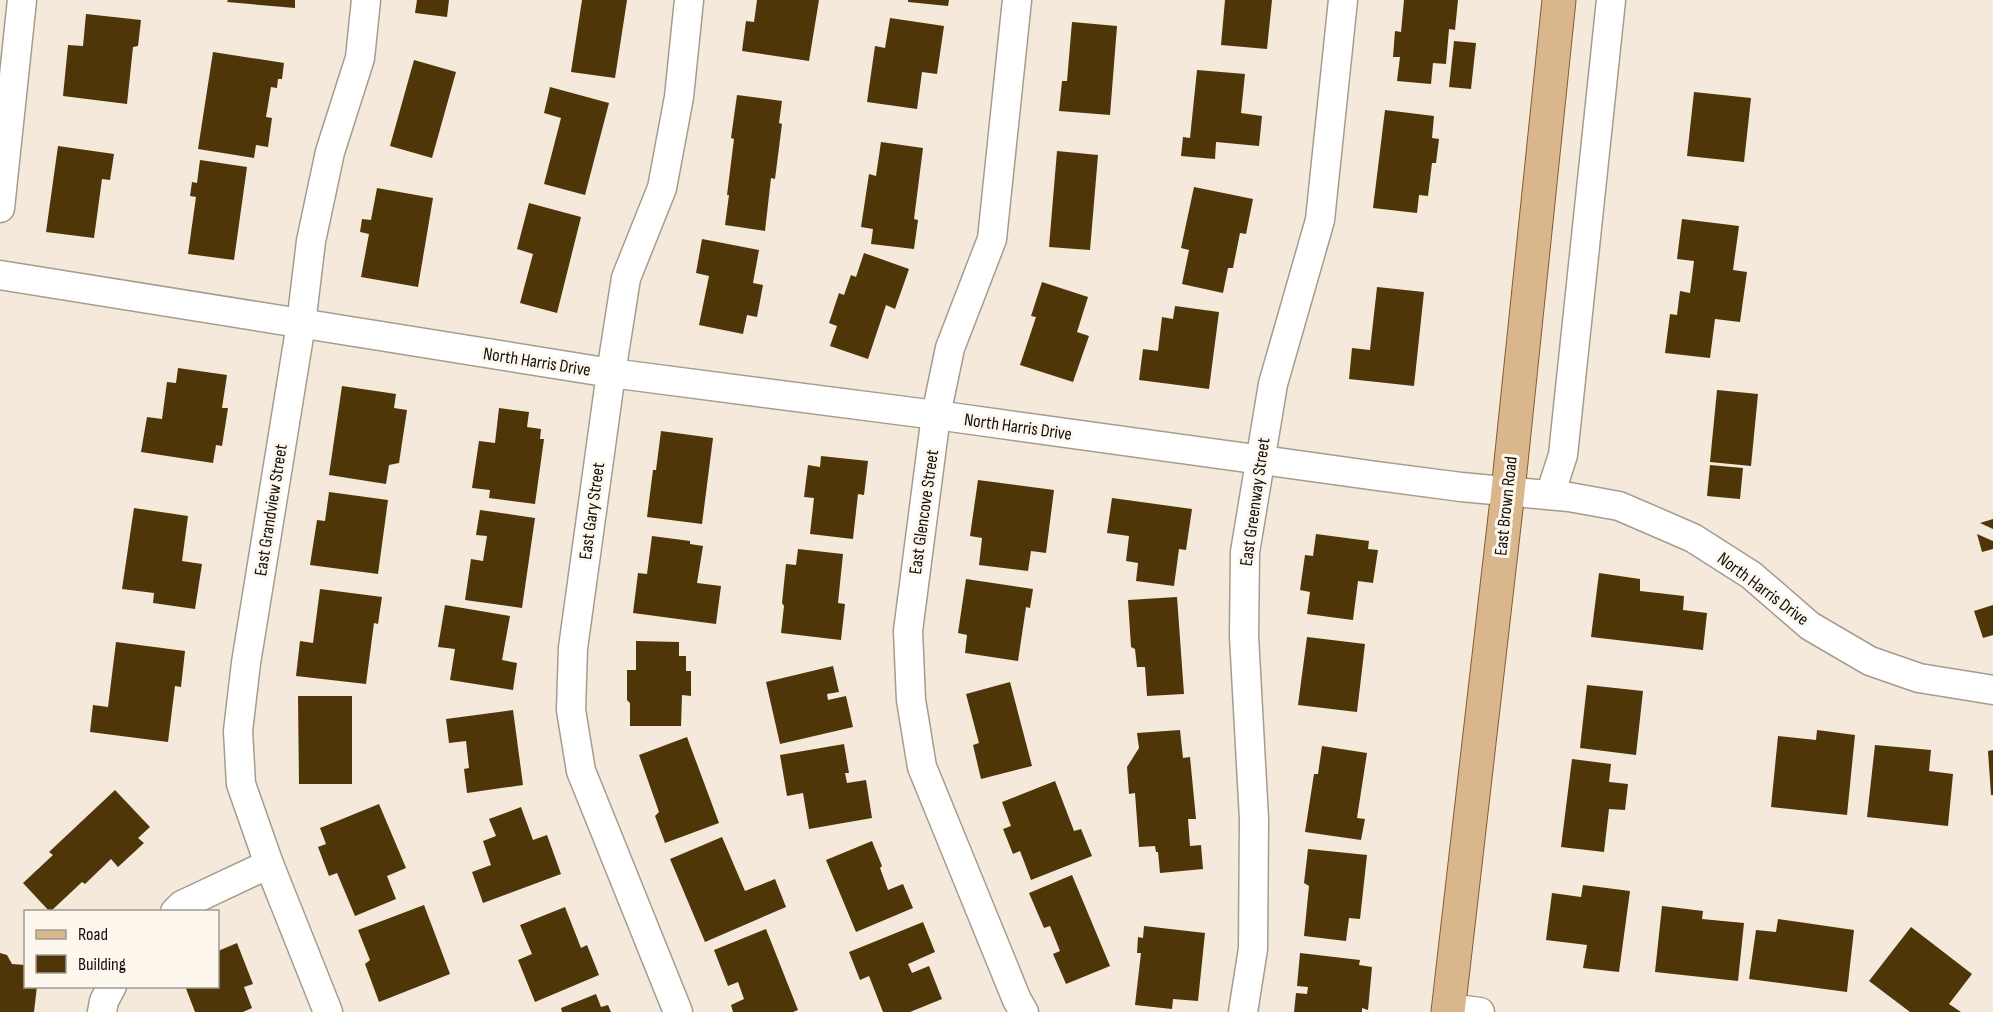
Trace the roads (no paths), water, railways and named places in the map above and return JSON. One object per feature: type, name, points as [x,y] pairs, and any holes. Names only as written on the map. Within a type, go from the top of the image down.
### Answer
[{"type":"main road","name":"East Brown Road","points":[[1459,1011],[1508,491],[1559,0]]},
{"type":"street","points":[[0,208],[22,0]]},
{"type":"street","name":"East Grandview Street","points":[[328,1012],[269,864],[241,784],[238,731],[246,663],[301,324],[311,241],[330,152],[360,58],[366,0]]},
{"type":"street","name":"East Gary Street","points":[[678,1012],[581,771],[571,710],[573,648],[626,278],[662,188],[679,97],[689,0]]},
{"type":"street","name":"East Glencove Street","points":[[1017,0],[992,239],[950,348],[936,415],[908,631],[911,700],[922,767],[1017,1000],[1024,1012]]},
{"type":"street","name":"East Greenway Street","points":[[1243,1012],[1253,949],[1254,819],[1244,636],[1245,552],[1273,384],[1320,220],[1343,0]]},
{"type":"street","points":[[1550,495],[1563,455],[1611,0]]},
{"type":"street","name":"North Harris Drive","points":[[0,275],[611,373],[1461,487],[1550,495],[1619,506],[1693,538],[1751,575],[1810,626],[1870,661],[1919,678],[1993,690]]},
{"type":"street","points":[[177,910],[182,905],[269,864]]},
{"type":"street","points":[[102,1012],[104,1000],[111,988]]}]
